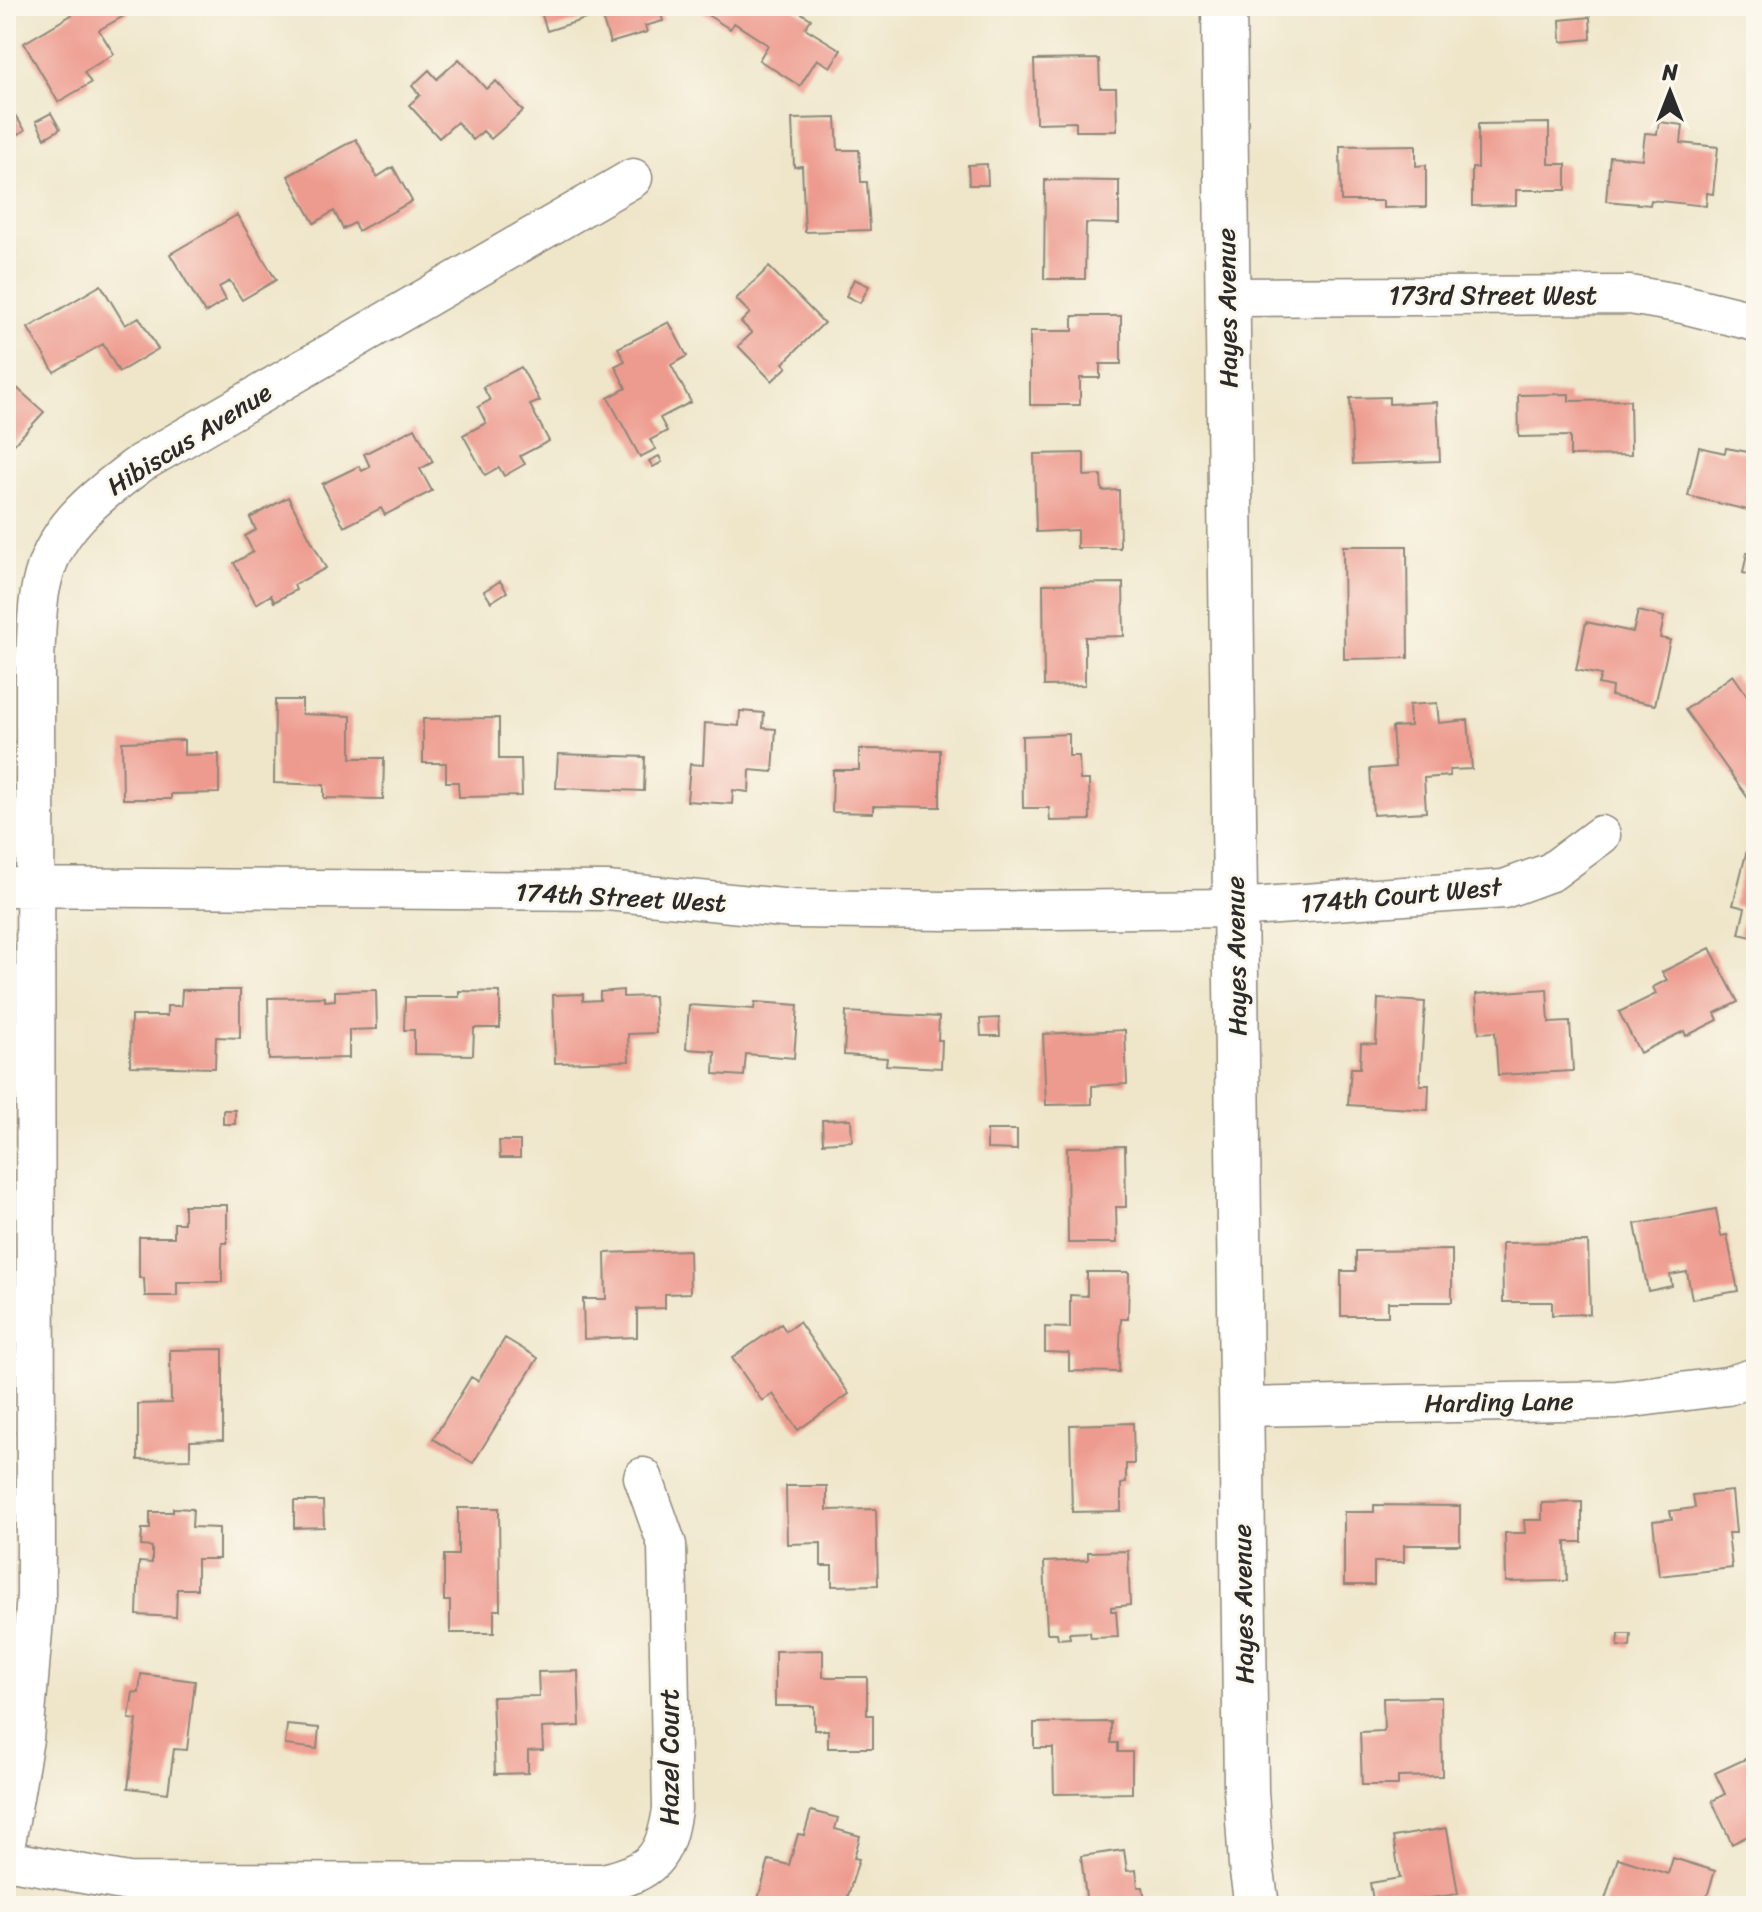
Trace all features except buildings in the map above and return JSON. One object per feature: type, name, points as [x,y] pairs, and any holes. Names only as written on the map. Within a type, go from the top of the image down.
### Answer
[{"type":"street","name":"Hayes Avenue","points":[[1224,6],[1246,1791],[1257,1906]]},
{"type":"street","name":"Hibiscus Avenue","points":[[6,1843],[24,1739],[36,1595],[21,1437],[21,887],[41,586],[59,538],[91,502],[141,463],[633,178]]},
{"type":"street","name":"173rd Street West","points":[[1226,297],[1630,295],[1756,322]]},
{"type":"street","name":"174th Court West","points":[[1235,908],[1504,889],[1551,872],[1601,835]]},
{"type":"street","name":"174th Street West","points":[[21,887],[607,891],[793,909],[1235,908]]},
{"type":"street","name":"Harding Lane","points":[[1241,1407],[1617,1400],[1727,1386],[1756,1377]]},
{"type":"street","name":"Hazel Court","points":[[6,1860],[128,1882],[603,1883],[629,1877],[653,1862],[668,1839],[672,1809],[667,1545],[643,1477]]}]
